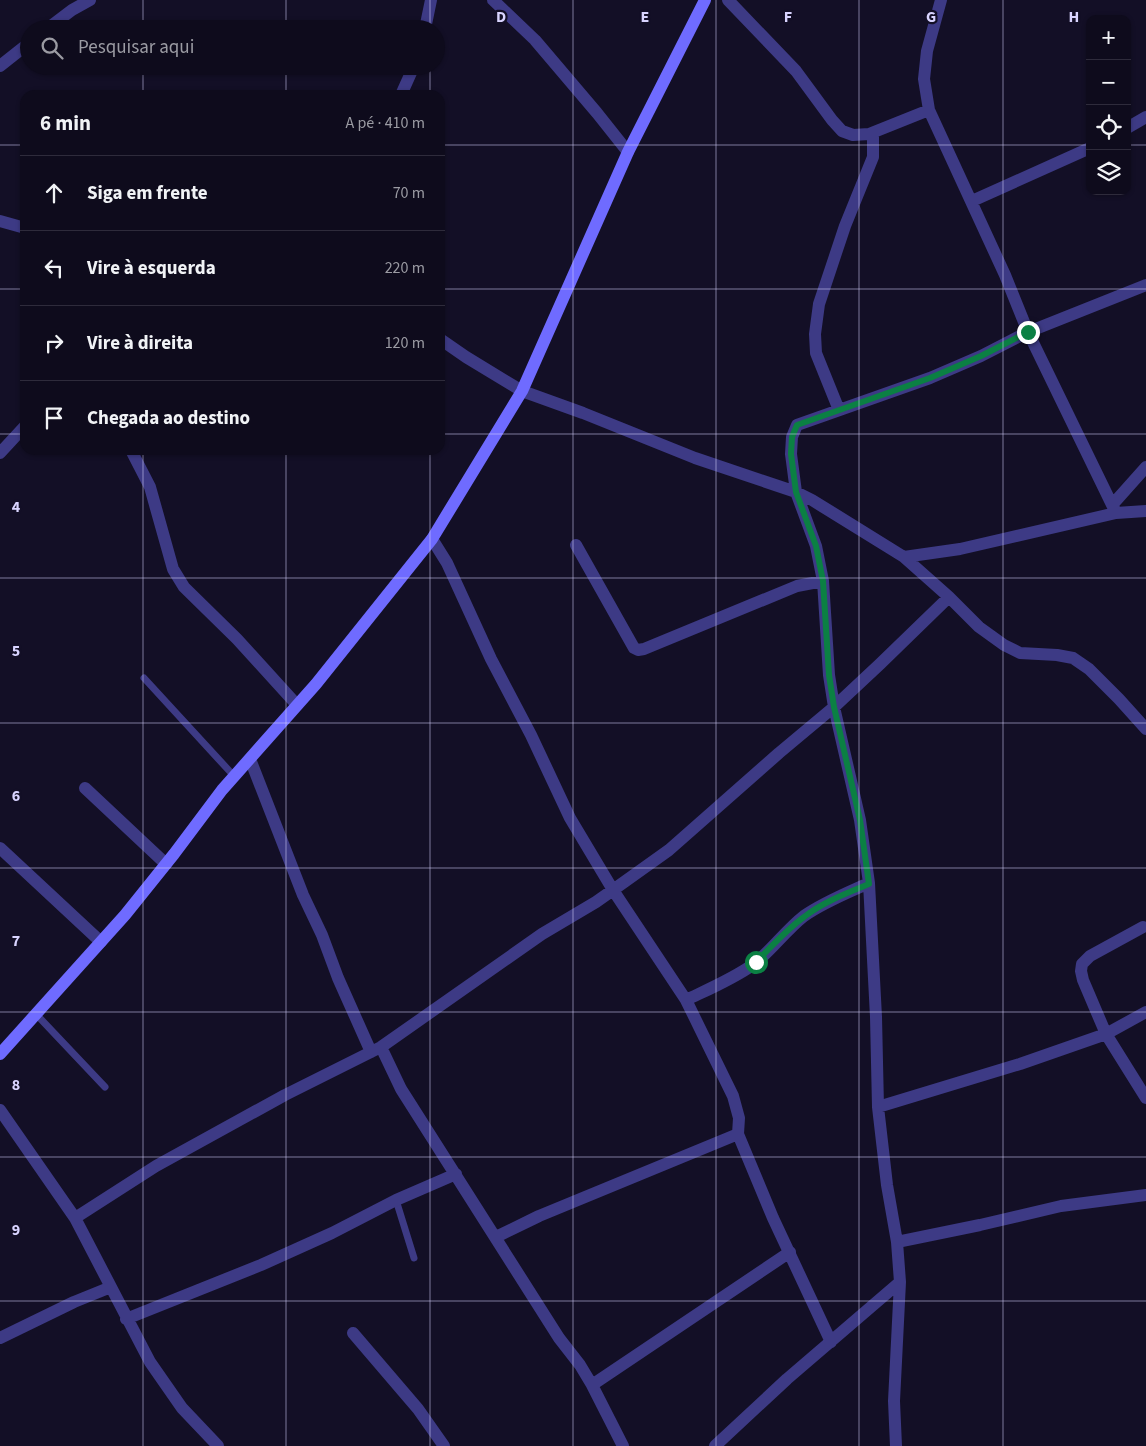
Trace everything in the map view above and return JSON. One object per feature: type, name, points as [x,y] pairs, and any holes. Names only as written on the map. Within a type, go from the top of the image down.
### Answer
[{"type":"street","points":[[59,20],[90,0]]},
{"type":"street","points":[[427,20],[431,0]]},
{"type":"street","points":[[493,0],[535,40],[628,152]]},
{"type":"street","points":[[0,1054],[126,915],[234,776],[297,705],[432,539],[522,391],[628,152],[706,0]]},
{"type":"street","points":[[728,0],[796,71],[842,131],[853,135],[873,133],[929,110]]},
{"type":"street","points":[[941,0],[927,51],[924,79],[929,110],[972,201],[1028,332],[1115,509]]},
{"type":"street","points":[[0,66],[20,50]]},
{"type":"street","points":[[403,90],[410,75]]},
{"type":"street","points":[[1131,126],[1146,117]]},
{"type":"street","points":[[839,410],[816,353],[816,327],[819,304],[845,226],[873,157],[873,133]]},
{"type":"street","points":[[972,201],[1086,150]]},
{"type":"street","points":[[0,221],[20,227]]},
{"type":"street","points":[[896,1446],[894,1401],[900,1282],[897,1242],[887,1185],[878,1107],[876,1017],[869,884],[860,820],[834,707],[829,675],[823,581],[816,546],[796,492],[791,454],[792,437],[797,425],[930,378],[981,356],[1028,332],[1146,284]]},
{"type":"street","points":[[445,342],[522,391],[695,458],[796,492],[904,557],[979,627],[1004,645],[1020,653],[1073,658],[1095,675],[1119,698],[1146,729]]},
{"type":"street","points":[[0,453],[20,431]]},
{"type":"street","points":[[134,455],[150,487],[173,569],[184,586],[297,705]]},
{"type":"street","points":[[1115,509],[1146,467]]},
{"type":"street","points":[[904,557],[960,549],[1115,509],[1146,511]]},
{"type":"street","points":[[432,539],[447,563],[487,651],[532,735],[570,818],[613,890],[686,1000],[732,1096],[739,1118],[738,1134],[773,1218],[831,1342]]},
{"type":"street","points":[[576,545],[634,648],[638,650],[797,586],[823,581]]},
{"type":"street","points":[[75,1218],[156,1166],[285,1095],[376,1050],[542,934],[613,890],[669,850],[834,707],[949,597]]},
{"type":"street","points":[[250,759],[303,895],[322,935],[338,978],[376,1050],[560,1338],[592,1384],[623,1446]]},
{"type":"street","points":[[85,788],[166,864]]},
{"type":"street","points":[[0,848],[101,942]]},
{"type":"street","points":[[686,1000],[740,973],[756,962],[804,916],[869,884]]},
{"type":"street","points":[[1142,927],[1090,956],[1082,964],[1081,971],[1106,1034],[1146,1098]]},
{"type":"street","points":[[878,1107],[1020,1064],[1106,1034],[1146,1012]]},
{"type":"street","points":[[0,1110],[75,1218],[150,1362],[182,1408],[218,1446]]},
{"type":"street","points":[[496,1237],[539,1216],[738,1134]]},
{"type":"street","points":[[126,1319],[261,1265],[332,1233],[396,1200],[456,1174]]},
{"type":"street","points":[[897,1242],[1061,1206],[1146,1195]]},
{"type":"street","points":[[592,1384],[790,1252]]},
{"type":"street","points":[[715,1446],[780,1386],[900,1282]]},
{"type":"street","points":[[0,1338],[74,1302],[111,1287]]},
{"type":"street","points":[[353,1333],[418,1409],[444,1446]]},
{"type":"lane","points":[[144,678],[234,776]]},
{"type":"lane","points":[[36,1014],[105,1087]]},
{"type":"lane","points":[[396,1200],[414,1258]]},
{"type":"route","points":[[756,962],[804,916],[869,884],[860,820],[834,707],[829,675],[823,581],[816,546],[796,492],[791,454],[792,437],[797,425],[930,378],[981,356],[1028,332]]}]
